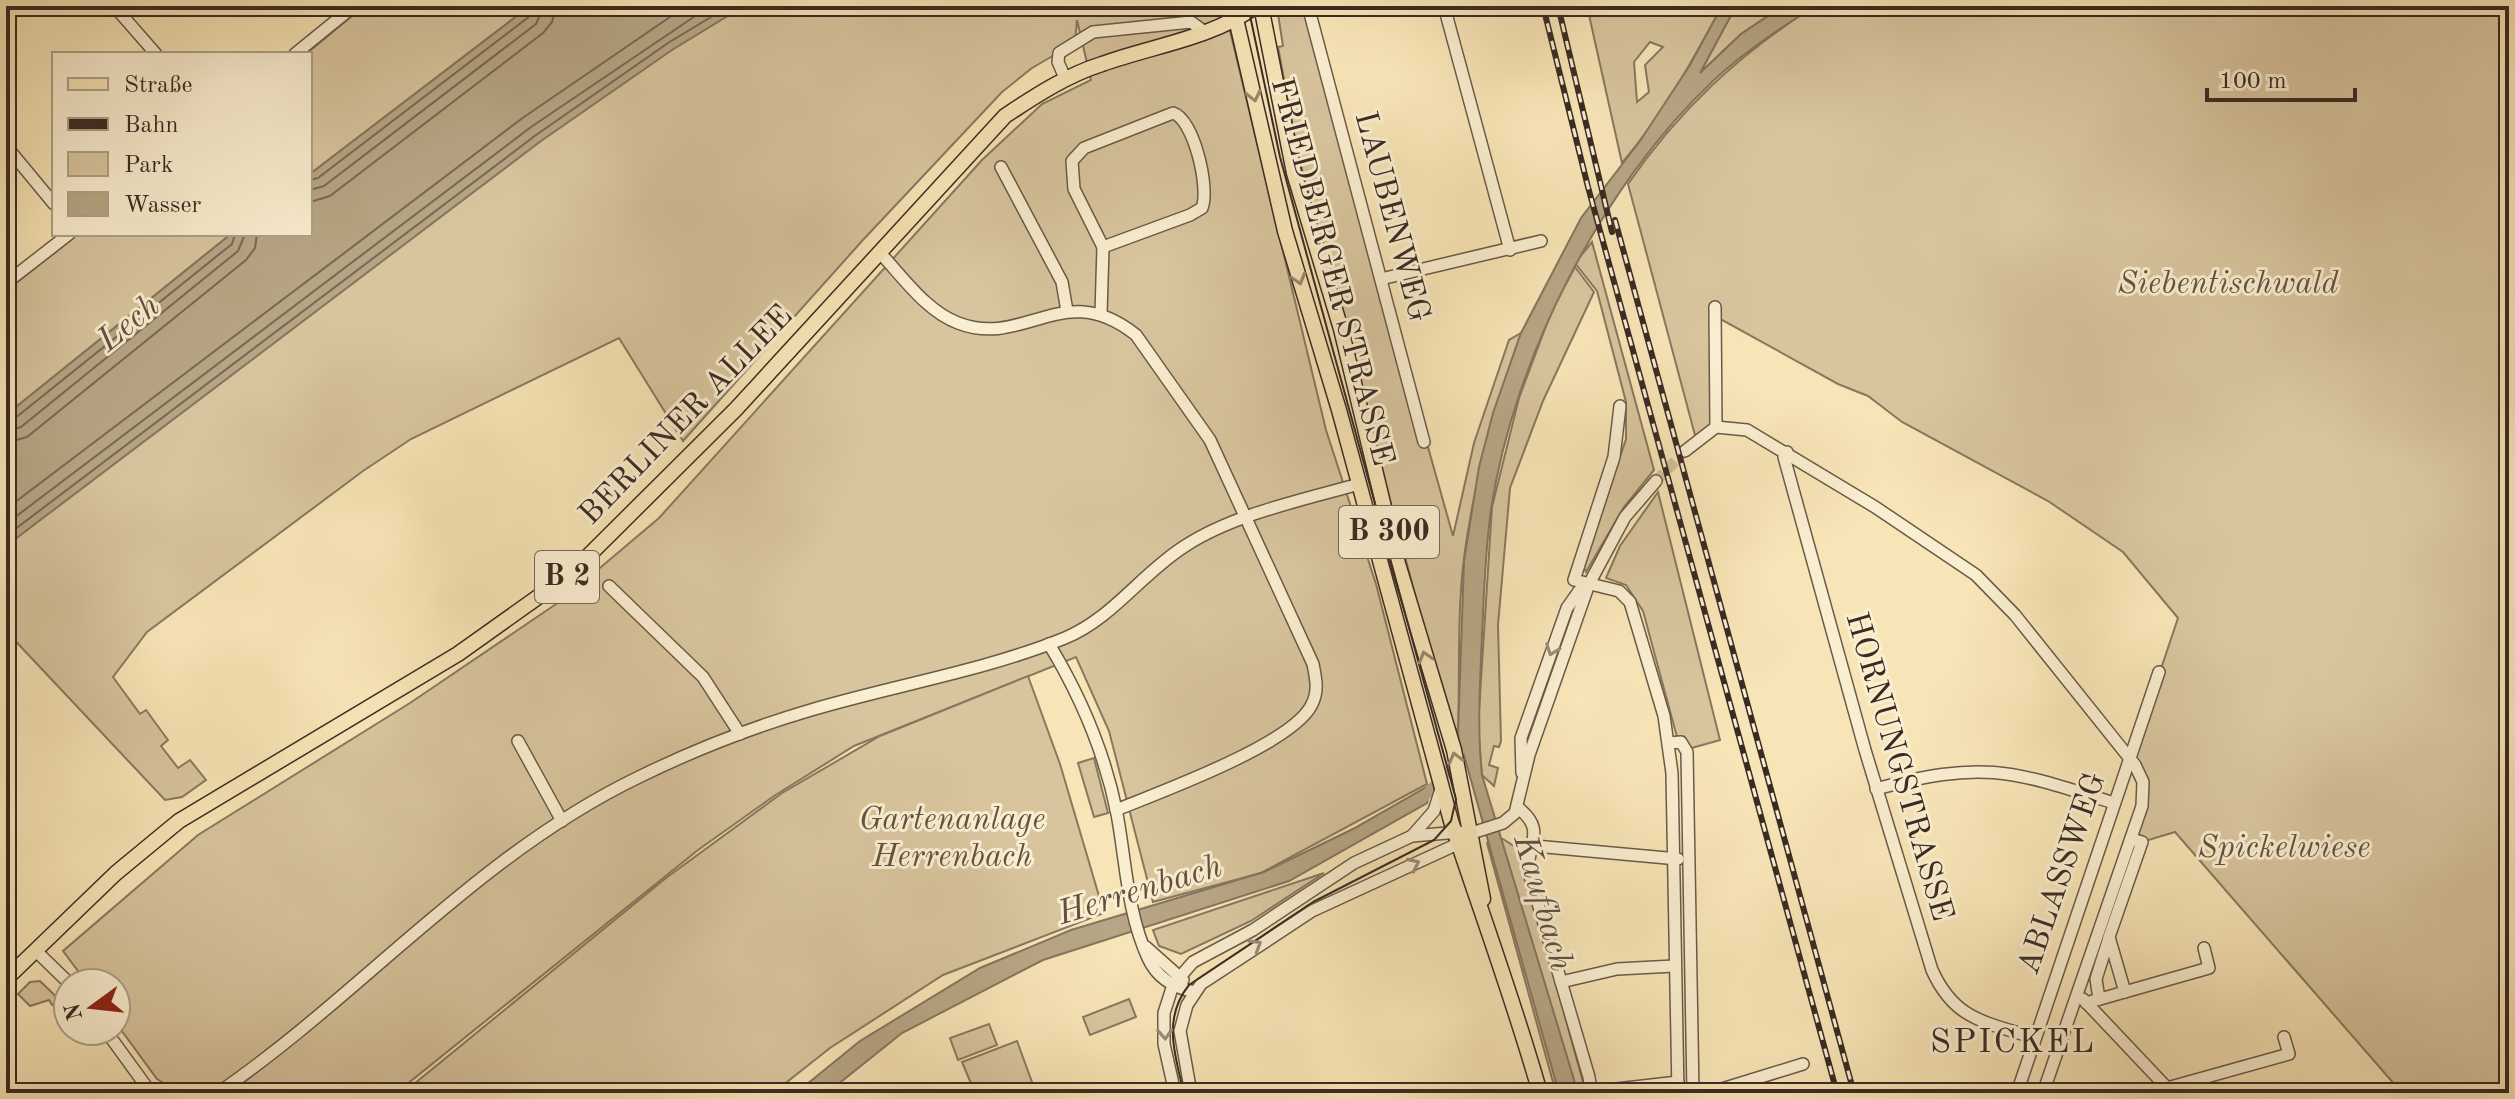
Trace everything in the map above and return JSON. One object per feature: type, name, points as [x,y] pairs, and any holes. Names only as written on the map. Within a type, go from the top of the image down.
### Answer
[{"type":"main road","name":"BERLINER ALLEE","points":[[6,979],[116,873],[179,821],[458,654],[569,575],[673,475],[1005,116],[1099,64],[1258,6]]},
{"type":"main road","name":"FRIEDBERGER STRASSE","points":[[1258,6],[1294,173],[1341,329],[1393,544],[1477,831],[1487,919]]},
{"type":"main road","name":"FRIEDBERGER STRASSE","points":[[1235,13],[1285,231],[1437,762],[1442,801],[1487,919],[1540,1093]]},
{"type":"street","points":[[114,6],[154,52]]},
{"type":"street","points":[[297,52],[354,6]]},
{"type":"street","name":"LAUBENWEG","points":[[1308,6],[1424,442]]},
{"type":"street","points":[[1444,6],[1510,250]]},
{"type":"street","name":"BERLINER ALLEE","points":[[1066,80],[1058,62],[1059,53],[1093,32],[1201,28]]},
{"type":"street","points":[[1101,314],[1103,247],[1074,189],[1072,161],[1084,148],[1167,114],[1179,114],[1188,127],[1198,159],[1205,195],[1202,208],[1103,247]]},
{"type":"street","points":[[6,146],[52,202]]},
{"type":"street","points":[[1001,167],[1066,290],[1067,311]]},
{"type":"street","points":[[6,283],[66,236]]},
{"type":"street","points":[[1381,279],[1541,241]]},
{"type":"street","points":[[880,253],[925,301],[959,324],[995,329],[1067,311],[1101,314],[1136,335],[1210,440],[1313,664],[1316,683],[1313,703],[1302,719],[1284,733],[1200,775],[1116,810]]},
{"type":"street","points":[[1715,307],[1716,427]]},
{"type":"street","points":[[1523,780],[1519,756],[1521,738],[1572,599],[1574,580],[1614,457],[1620,406]]},
{"type":"street","points":[[1685,451],[1716,427],[1747,430],[1787,452],[1976,575],[2015,615],[2131,758],[2143,782],[2144,794],[2044,1093]]},
{"type":"street","name":"HORNUNGSTRASSE","points":[[1787,452],[1785,461],[1876,789],[1932,970],[1943,994],[1957,1009],[1974,1018],[2035,1038]]},
{"type":"street","points":[[1191,1093],[1180,1031],[1195,992],[1203,981],[1312,911],[1456,837],[1499,825],[1517,807],[1523,780],[1589,584],[1625,517],[1656,481]]},
{"type":"street","points":[[218,1093],[267,1058],[460,894],[562,821],[637,777],[740,734],[811,710],[1049,644],[1093,622],[1186,545],[1247,519],[1359,484]]},
{"type":"street","points":[[1517,807],[1532,823],[1535,846],[1528,869],[1590,1093],[1678,1087],[1669,743],[1630,602],[1619,591],[1574,580]]},
{"type":"street","points":[[1572,599],[1589,584]]},
{"type":"street","points":[[609,586],[703,677],[740,734]]},
{"type":"street","points":[[1049,644],[1090,719],[1116,810],[1133,911],[1148,959],[1180,977],[1203,981]]},
{"type":"street","name":"ABLASSWEG","points":[[2017,1093],[2159,672]]},
{"type":"street","points":[[518,741],[562,821]]},
{"type":"street","points":[[1669,743],[1681,742],[1687,752],[1693,1093]]},
{"type":"street","points":[[1876,789],[1932,774],[1992,769],[2037,778],[2114,803]]},
{"type":"street","points":[[1175,1093],[1163,1032],[1164,1013],[1180,977],[1354,863],[1412,836],[1442,801]]},
{"type":"street","points":[[1412,836],[1456,837]]},
{"type":"street","points":[[2099,999],[2096,979],[2142,842],[2131,839]]},
{"type":"street","points":[[1535,846],[1688,859]]},
{"type":"street","points":[[2109,937],[2125,992]]},
{"type":"street","points":[[2086,1003],[2209,968],[2204,948]]},
{"type":"street","points":[[35,950],[53,967]]},
{"type":"street","points":[[1561,982],[1617,969],[1674,966]]},
{"type":"street","points":[[1180,977],[1195,992]]},
{"type":"street","points":[[2077,993],[2169,1090],[2289,1054],[2284,1037]]},
{"type":"street","points":[[118,1047],[151,1093]]},
{"type":"street","points":[[1709,1093],[1803,1064]]},
{"type":"street","points":[[1752,1080],[1756,1093]]},
{"type":"green space","points":[[364,6],[530,6],[312,172],[312,52],[308,52]]},
{"type":"green space","points":[[726,6],[1224,6],[1326,430],[1376,584],[1427,784],[1261,873],[1153,902],[1109,731],[1076,657],[854,746],[774,796],[698,850],[396,1093],[180,1093],[157,1079],[132,1045],[132,967],[75,967],[63,951],[198,835],[410,703],[562,600],[659,518],[982,160],[1042,104],[1091,80],[1077,20],[1075,43],[1032,68],[1002,92],[862,241],[683,441],[619,338],[411,439],[363,471],[147,632],[113,677],[140,714],[146,710],[168,740],[161,746],[178,768],[190,760],[206,780],[182,797],[165,800],[6,631],[6,546],[433,212]]},
{"type":"green space","points":[[1286,6],[1304,6],[1453,536],[1474,443],[1509,340],[1521,333],[1486,444],[1468,529],[1460,600],[1458,729],[1451,730],[1298,154],[1278,47],[1283,46],[1278,14]]},
{"type":"green space","points":[[1587,6],[1722,6],[1664,107],[1622,163]],"holes":[[[1650,42],[1663,47],[1645,65],[1649,92],[1637,102],[1634,62]]]},
{"type":"green space","points":[[1736,6],[1783,6],[1741,34],[1700,73]]},
{"type":"green space","name":"Siebentischwald","points":[[1815,6],[2509,6],[2509,1093],[2402,1093],[2175,832],[2142,842],[2131,839],[2144,794],[2131,758],[2178,618],[2123,552],[2048,501],[1902,422],[1868,396],[1838,384],[1715,316],[1716,427],[1696,439],[1628,184],[1668,132],[1712,85],[1787,24]]},
{"type":"green space","points":[[75,236],[229,236],[6,415],[6,291]]},
{"type":"green space","points":[[1592,242],[1654,470],[1624,507],[1586,572],[1583,566],[1626,439],[1626,402],[1597,291],[1575,263]]},
{"type":"green space","points":[[1575,267],[1594,292],[1543,401],[1510,488],[1498,625],[1501,741],[1499,747],[1494,746],[1489,765],[1498,768],[1494,786],[1482,775],[1478,727],[1492,507],[1519,398],[1552,310]]},
{"type":"green space","points":[[1658,492],[1720,740],[1688,749],[1677,737],[1643,611],[1626,585],[1606,578],[1620,546]]},
{"type":"green space","name":"Gartenanlage Herrenbach","points":[[1028,676],[1060,764],[1104,913],[943,975],[830,1048],[773,1093],[403,1093],[666,878],[782,793],[880,736]]},
{"type":"green space","points":[[1094,758],[1108,813],[1094,817],[1078,763]]},
{"type":"green space","points":[[1503,839],[1526,854],[1524,867],[1586,1093],[1556,1093],[1487,843]]},
{"type":"green space","points":[[1324,873],[1251,921],[1181,954],[1159,946],[1153,930]]},
{"type":"green space","points":[[40,981],[52,993],[52,1005],[49,1000],[30,1006],[18,994],[30,982]]},
{"type":"green space","points":[[1129,999],[1136,1017],[1090,1035],[1083,1017]]},
{"type":"green space","points":[[989,1024],[997,1045],[958,1060],[950,1038]]},
{"type":"green space","points":[[1017,1041],[1036,1093],[975,1093],[962,1062]]},
{"type":"water","name":"Lech","points":[[530,6],[744,6],[672,50],[541,141],[6,546],[6,415],[229,236],[312,236],[312,172]]},
{"type":"water","points":[[1722,6],[1736,6],[1700,73],[1741,34],[1783,6],[1815,6],[1749,51],[1713,81],[1672,123],[1600,223],[1569,278],[1519,394],[1502,453],[1491,510],[1480,689],[1482,775],[1578,1093],[1559,1093],[1458,734],[1464,561],[1479,467],[1493,413],[1521,333],[1581,218],[1640,141],[1690,65]]},
{"type":"water","points":[[1430,785],[1427,803],[1289,881],[1043,960],[902,1033],[827,1093],[796,1093],[860,1041],[980,968],[1071,930],[1264,872],[1353,829]]},
{"type":"waterway","name":"Herrenbach","points":[[1422,799],[1456,762],[1466,733]]},
{"type":"tunnel","points":[[1656,481],[1685,451]]},
{"type":"tram line","points":[[1184,1093],[1173,1024],[1181,998],[1189,985],[1313,902],[1434,840],[1451,821],[1456,799],[1280,157],[1248,6]]},
{"type":"railway","points":[[1543,6],[1588,187],[1837,1093]]},
{"type":"railway","points":[[1558,6],[1612,232]]},
{"type":"railway","points":[[1615,220],[1854,1093]]},
{"type":"district","name":"SPICKEL","points":[[2013,1043]]},
{"type":"park label","name":"Spickelwiese","points":[[2284,849]]},
{"type":"water label","name":"Kaufbach","points":[[1542,903]]}]
